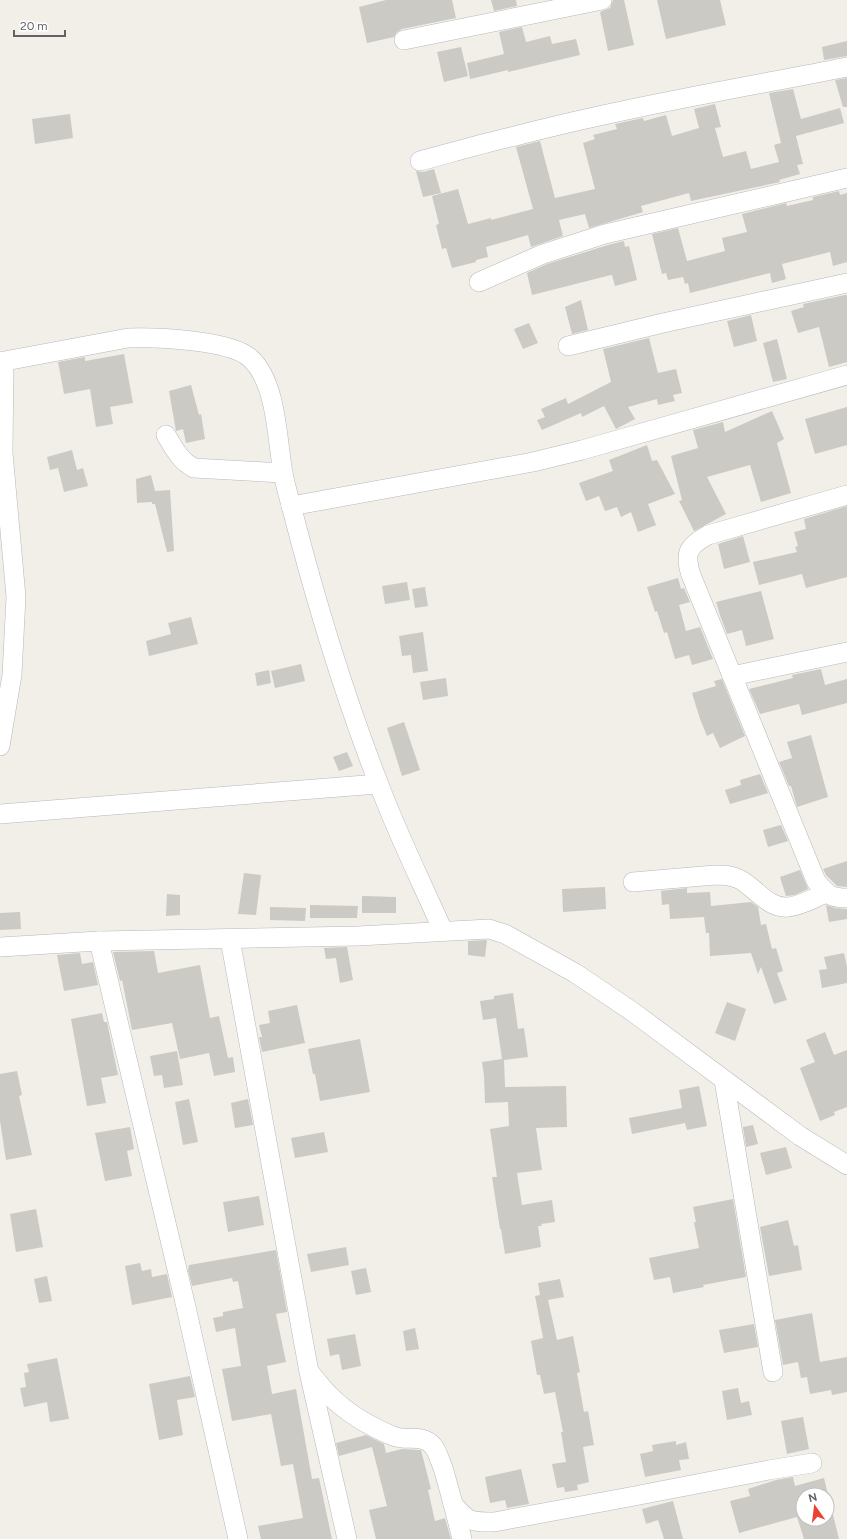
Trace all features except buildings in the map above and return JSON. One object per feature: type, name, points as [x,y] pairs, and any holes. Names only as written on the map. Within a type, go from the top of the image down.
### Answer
[{"type":"street","points":[[404,40],[602,0]]},
{"type":"street","points":[[420,161],[511,136],[570,123],[701,95],[847,68]]},
{"type":"street","points":[[479,282],[544,254],[605,234],[847,178]]},
{"type":"street","points":[[568,346],[663,323],[847,283]]},
{"type":"street","points":[[0,746],[12,675],[16,597],[3,452],[2,362],[105,342],[150,337],[212,344],[235,350],[250,358],[260,371],[268,387],[273,407],[283,473],[291,506],[334,658],[378,784],[443,931]]},
{"type":"street","points":[[291,506],[533,462],[589,448],[847,375]]},
{"type":"street","points":[[166,435],[180,458],[194,468],[283,473]]},
{"type":"street","points":[[847,496],[708,535],[695,542],[689,549],[687,556],[688,566],[816,881],[826,893],[835,898],[847,898]]},
{"type":"street","points":[[732,676],[847,652]]},
{"type":"street","points":[[0,814],[378,784]]},
{"type":"street","points":[[633,882],[728,875],[740,880],[771,903],[780,907],[788,908],[826,893]]},
{"type":"street","points":[[0,947],[99,941],[358,936],[489,929],[512,937],[575,972],[800,1136],[847,1165]]},
{"type":"street","points":[[230,939],[309,1372],[347,1539]]},
{"type":"street","points":[[99,941],[186,1307],[238,1539]]},
{"type":"street","points":[[724,1080],[773,1372]]},
{"type":"street","points":[[309,1372],[329,1395],[362,1420],[394,1437],[403,1439],[420,1438],[430,1443],[438,1455],[462,1539]]},
{"type":"street","points":[[453,1504],[465,1518],[478,1522],[494,1522],[812,1463]]}]
